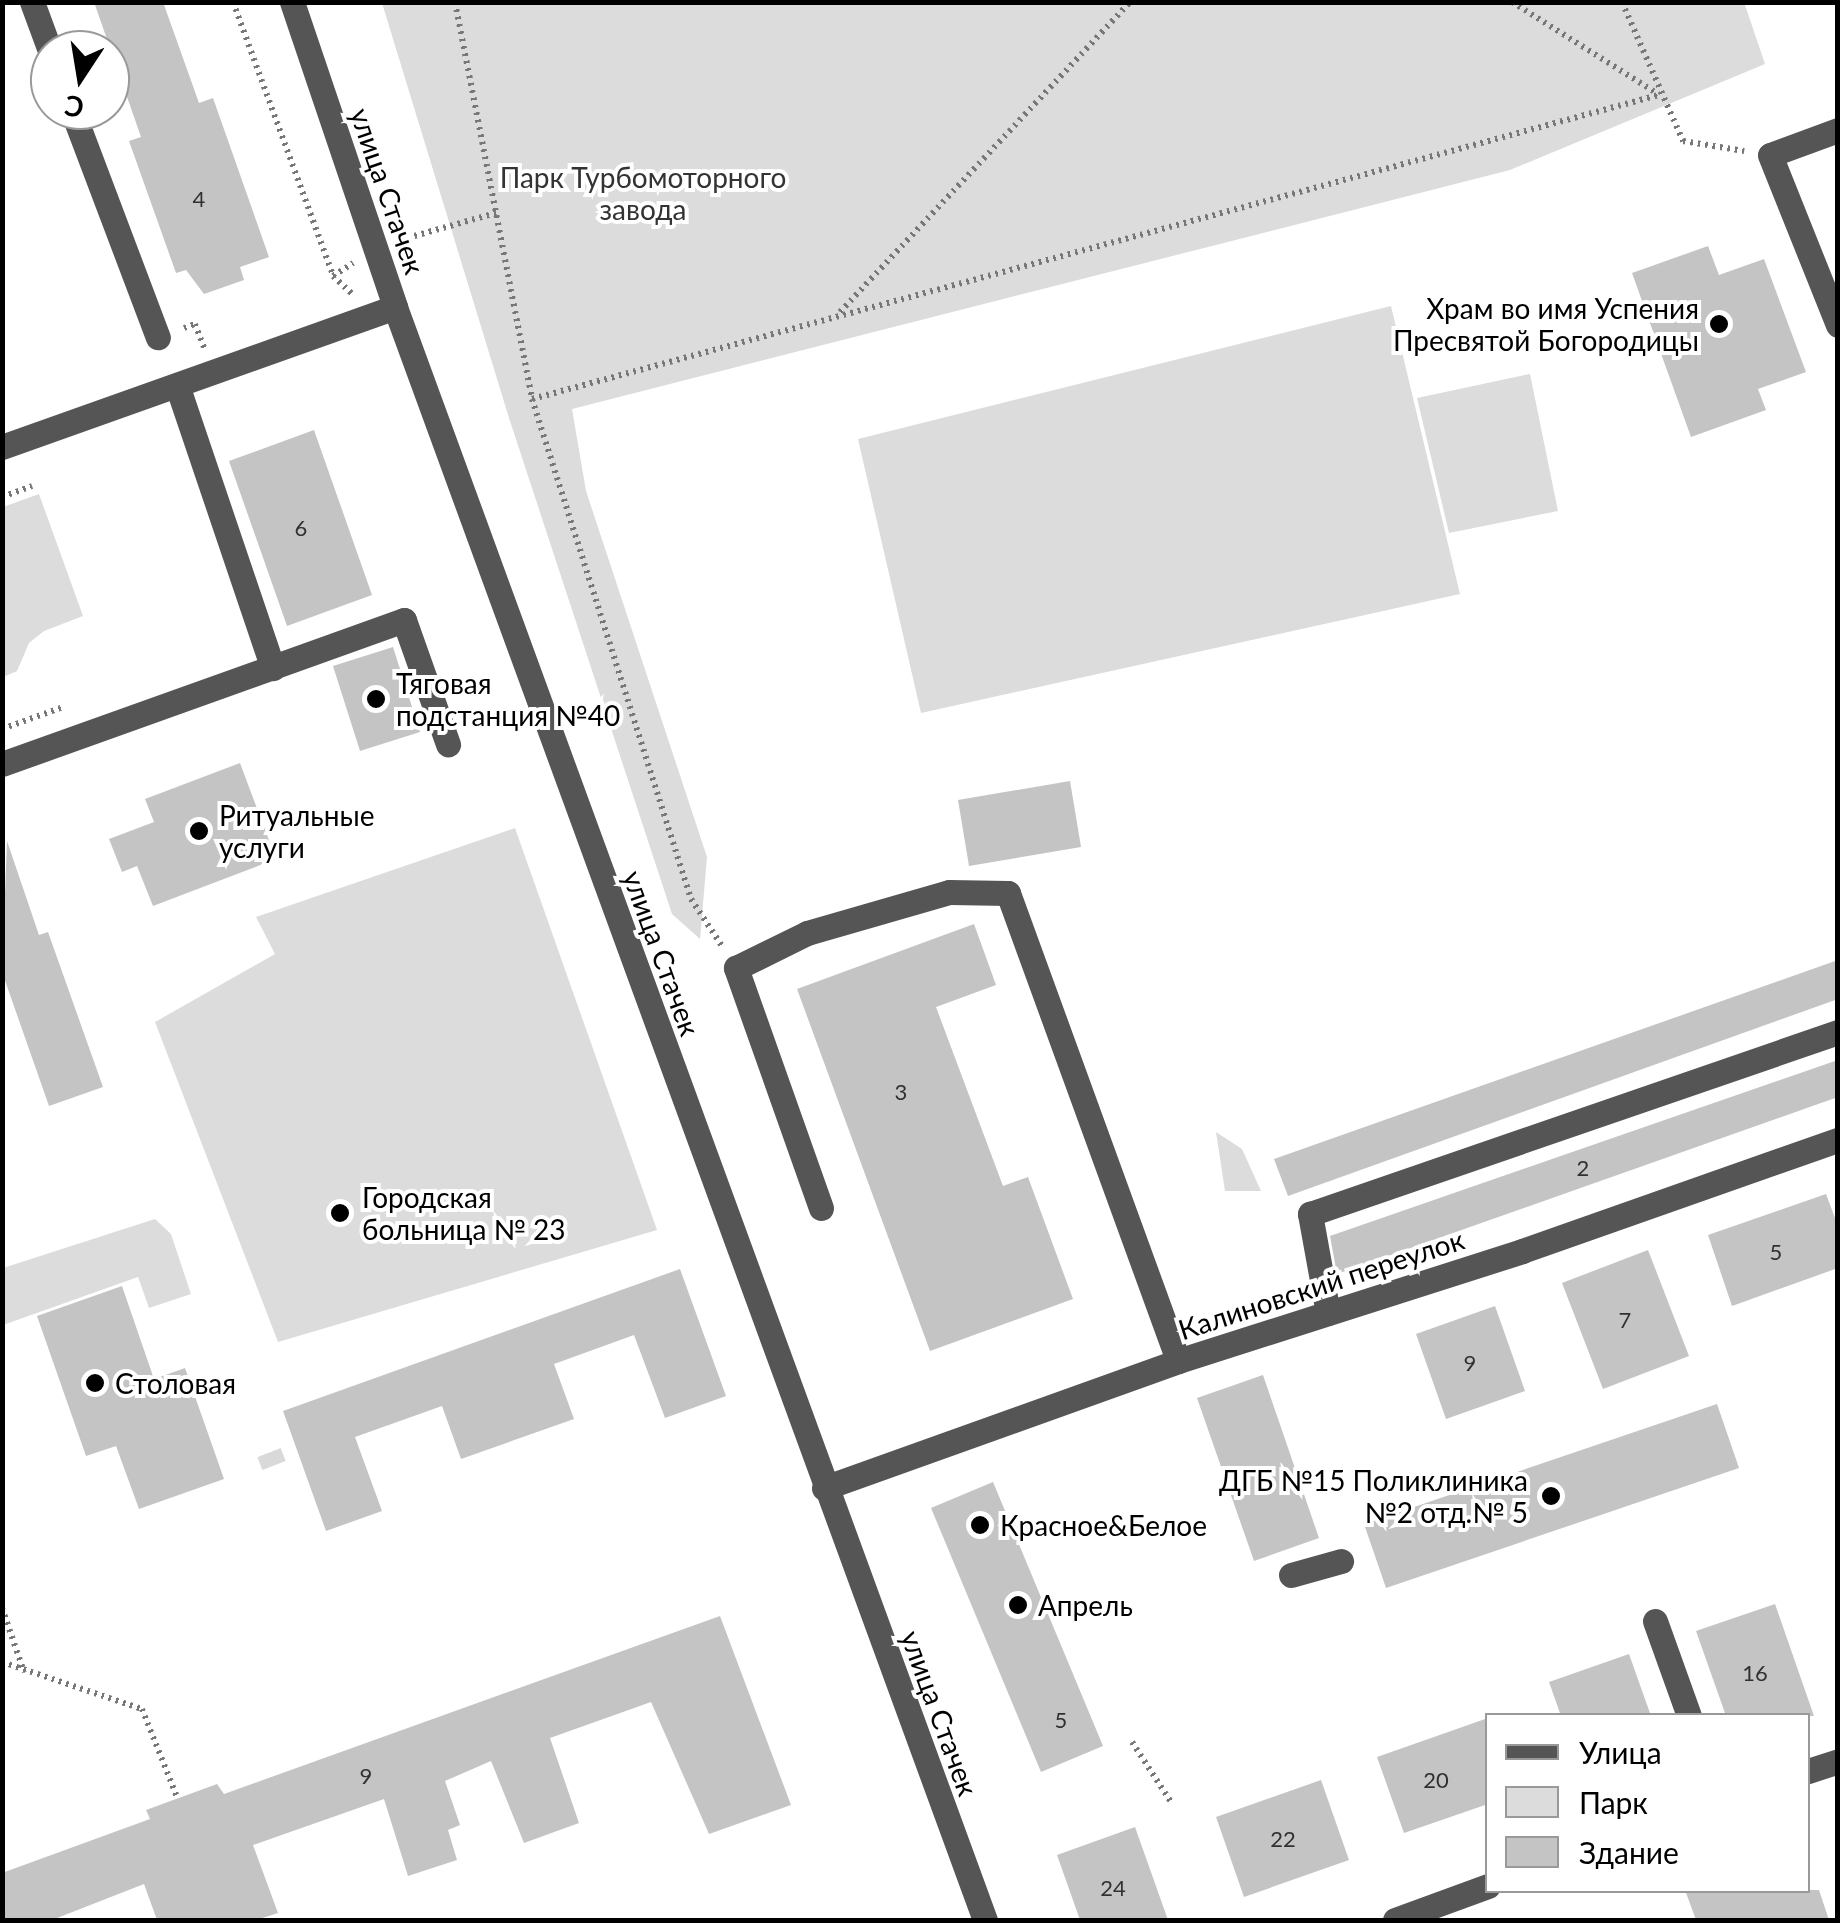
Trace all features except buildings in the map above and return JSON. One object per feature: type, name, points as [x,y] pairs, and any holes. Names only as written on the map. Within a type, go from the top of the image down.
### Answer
[{"type":"street","points":[[32,2],[42,30]]},
{"type":"street","name":"улица Стачек","points":[[292,2],[395,307],[985,1920]]},
{"type":"street","points":[[80,130],[158,337]]},
{"type":"street","points":[[1838,130],[1770,154],[1838,324]]},
{"type":"street","points":[[2,448],[395,307]]},
{"type":"street","points":[[177,385],[273,668]]},
{"type":"street","points":[[2,764],[404,620],[448,744]]},
{"type":"street","points":[[822,1208],[736,968],[807,933],[950,892],[1008,893],[1178,1361]]},
{"type":"street","points":[[1328,1314],[1310,1214],[1838,1032]]},
{"type":"street","name":"Калиновский переулок","points":[[824,1488],[1178,1361],[1328,1314],[1838,1140]]},
{"type":"street","points":[[1291,1574],[1342,1560]]},
{"type":"street","points":[[1655,1621],[1688,1713]]},
{"type":"street","points":[[1810,1770],[1838,1761]]},
{"type":"street","points":[[1394,1920],[1485,1887]]},
{"type":"path","points":[[455,2],[532,399],[691,899],[736,968]]},
{"type":"path","points":[[838,314],[1130,2]]},
{"type":"path","points":[[1512,2],[1659,94]]},
{"type":"path","points":[[1622,2],[1683,142],[1770,154]]},
{"type":"path","points":[[532,399],[1659,94]]},
{"type":"path","points":[[334,276],[375,247],[496,213]]},
{"type":"path","points":[[2,497],[32,486]]},
{"type":"path","points":[[2,1608],[25,1674]]},
{"type":"path","points":[[2,1662],[25,1674],[142,1709],[177,1797]]},
{"type":"path","points":[[1132,1742],[1170,1802]]},
{"type":"green space","name":"Парк Турбомоторного завода","points":[[1744,2],[1765,64],[1510,170],[572,409],[586,491],[707,857],[700,939],[672,914],[509,418],[382,3]]},
{"type":"green space","points":[[1391,306],[1460,594],[921,713],[858,439]]},
{"type":"green space","points":[[1530,374],[1558,511],[1449,533],[1417,398]]},
{"type":"green space","points":[[39,494],[83,616],[44,631],[29,643],[17,671],[3,677],[3,507]]},
{"type":"green space","points":[[515,828],[657,1230],[278,1342],[155,1022],[275,954],[256,917]]},
{"type":"green space","points":[[1216,1132],[1242,1149],[1261,1191],[1225,1191]]},
{"type":"green space","points":[[155,1219],[171,1234],[191,1294],[149,1308],[138,1277],[3,1325],[3,1268]]},
{"type":"tunnel","points":[[269,1452],[274,1465]]},
{"type":"place","name":"Храм во имя Успения Пресвятой Богородицы","points":[[1719,324]]},
{"type":"place","name":"Тяговая подстанция №40","points":[[376,699]]},
{"type":"place","name":"Ритуальные услуги","points":[[199,831]]},
{"type":"place","name":"Городская больница № 23","points":[[340,1213]]},
{"type":"place","name":"Столовая","points":[[95,1383]]},
{"type":"place","name":"ДГБ №15 Поликлиника №2 отд.№ 5","points":[[1551,1496]]},
{"type":"place","name":"Красное&Белое","points":[[980,1525]]},
{"type":"place","name":"Апрель","points":[[1018,1605]]}]
